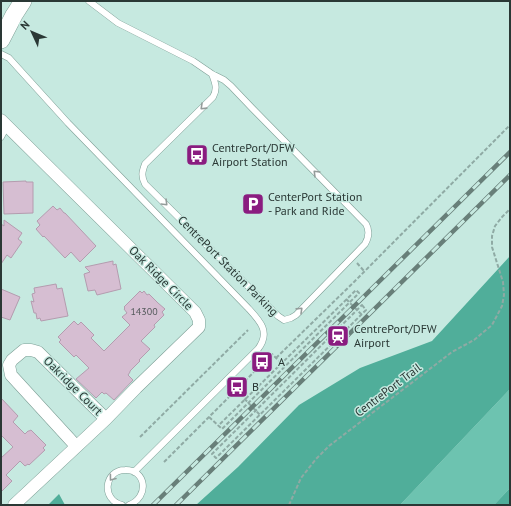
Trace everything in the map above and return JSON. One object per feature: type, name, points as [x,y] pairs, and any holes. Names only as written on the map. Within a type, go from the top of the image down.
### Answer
[{"type":"street","points":[[1,40],[23,1]]},
{"type":"street","name":"Oak Ridge Circle","points":[[4,123],[195,312],[200,320],[199,327],[106,419],[14,505]]},
{"type":"street","name":"Oakridge Court","points":[[76,446],[12,375],[10,365],[12,360],[24,350],[38,352],[106,419]]},
{"type":"lane","name":"CentrePort Station Parking","points":[[89,1],[118,23],[187,58],[224,80],[366,224],[369,229],[368,239],[365,244],[296,315],[291,318],[284,320],[278,316],[145,184],[142,178],[142,170],[145,164],[213,97],[216,92],[216,86],[212,74]]},
{"type":"lane","points":[[1,54],[9,58],[68,123],[248,308],[262,325],[264,336],[258,349],[134,472]]},
{"type":"lane","points":[[1,137],[4,123]]},
{"type":"lane","points":[[122,505],[113,501],[109,496],[107,488],[113,474],[123,470],[134,472],[142,481],[143,493],[136,502],[129,505]]},
{"type":"path","points":[[276,358],[510,125]]},
{"type":"path","name":"CentrePort Trail","points":[[289,505],[301,478],[316,459],[329,446],[452,352],[474,340],[492,325],[502,306],[504,295],[503,282],[492,247],[492,236],[495,226],[510,208]]},
{"type":"path","points":[[210,417],[218,426],[222,429],[359,294],[356,290],[218,426]]},
{"type":"path","points":[[346,299],[362,315]]},
{"type":"path","points":[[362,305],[366,310],[216,458],[212,454],[357,310],[362,305]]},
{"type":"path","points":[[140,438],[248,330]]},
{"type":"path","points":[[164,462],[272,354],[285,367]]},
{"type":"path","points":[[236,390],[260,415]]},
{"type":"green space","points":[[510,256],[510,389],[400,505],[196,505],[238,467],[299,405],[360,368],[432,341]]},
{"type":"green space","points":[[510,389],[510,488],[494,505],[400,505]]},
{"type":"green space","points":[[510,488],[510,505],[494,505]]},
{"type":"green space","points":[[59,494],[65,505],[48,505]]},
{"type":"building","points":[[3,182],[33,182],[33,213],[4,214]]},
{"type":"building","points":[[53,206],[57,210],[60,208],[96,246],[80,262],[71,252],[65,258],[36,229],[40,225],[37,221]]},
{"type":"building","points":[[4,220],[22,233],[18,239],[22,242],[11,258],[7,255],[1,264],[1,224],[4,226]]},
{"type":"building","points":[[113,261],[113,265],[116,264],[121,289],[97,295],[95,290],[88,291],[84,274],[90,272],[85,267]]},
{"type":"building","points":[[56,284],[57,289],[62,288],[68,316],[41,321],[40,318],[37,319],[36,313],[34,313],[31,301],[34,302],[32,294],[35,293],[34,288]]},
{"type":"building","points":[[1,289],[20,297],[10,320],[1,317]]},
{"type":"building","points":[[140,291],[142,293],[144,291],[147,295],[149,294],[165,309],[162,312],[164,315],[154,325],[155,327],[141,341],[150,349],[130,371],[128,375],[133,380],[114,400],[106,393],[104,394],[102,392],[96,398],[76,379],[89,368],[76,355],[74,357],[59,342],[61,340],[58,337],[74,321],[78,325],[81,322],[94,335],[91,338],[104,351],[130,325],[122,317],[127,313],[124,307]]},
{"type":"building","points":[[1,398],[18,416],[13,422],[25,434],[31,430],[46,445],[43,448],[45,450],[29,465],[28,464],[25,466],[20,461],[6,475],[12,481],[1,492],[1,458],[13,447],[1,435]]},
{"type":"railway","points":[[153,505],[510,152]]},
{"type":"railway","points":[[176,505],[510,175]]},
{"type":"place","name":"CentrePort/DFW Airport Station","points":[[197,155]]},
{"type":"place","name":"CenterPort Station - Park and Ride","points":[[253,204]]},
{"type":"place","name":"CentrePort/DFW Airport","points":[[338,336]]},
{"type":"place","name":"A","points":[[262,362]]},
{"type":"place","name":"B","points":[[237,387]]}]
